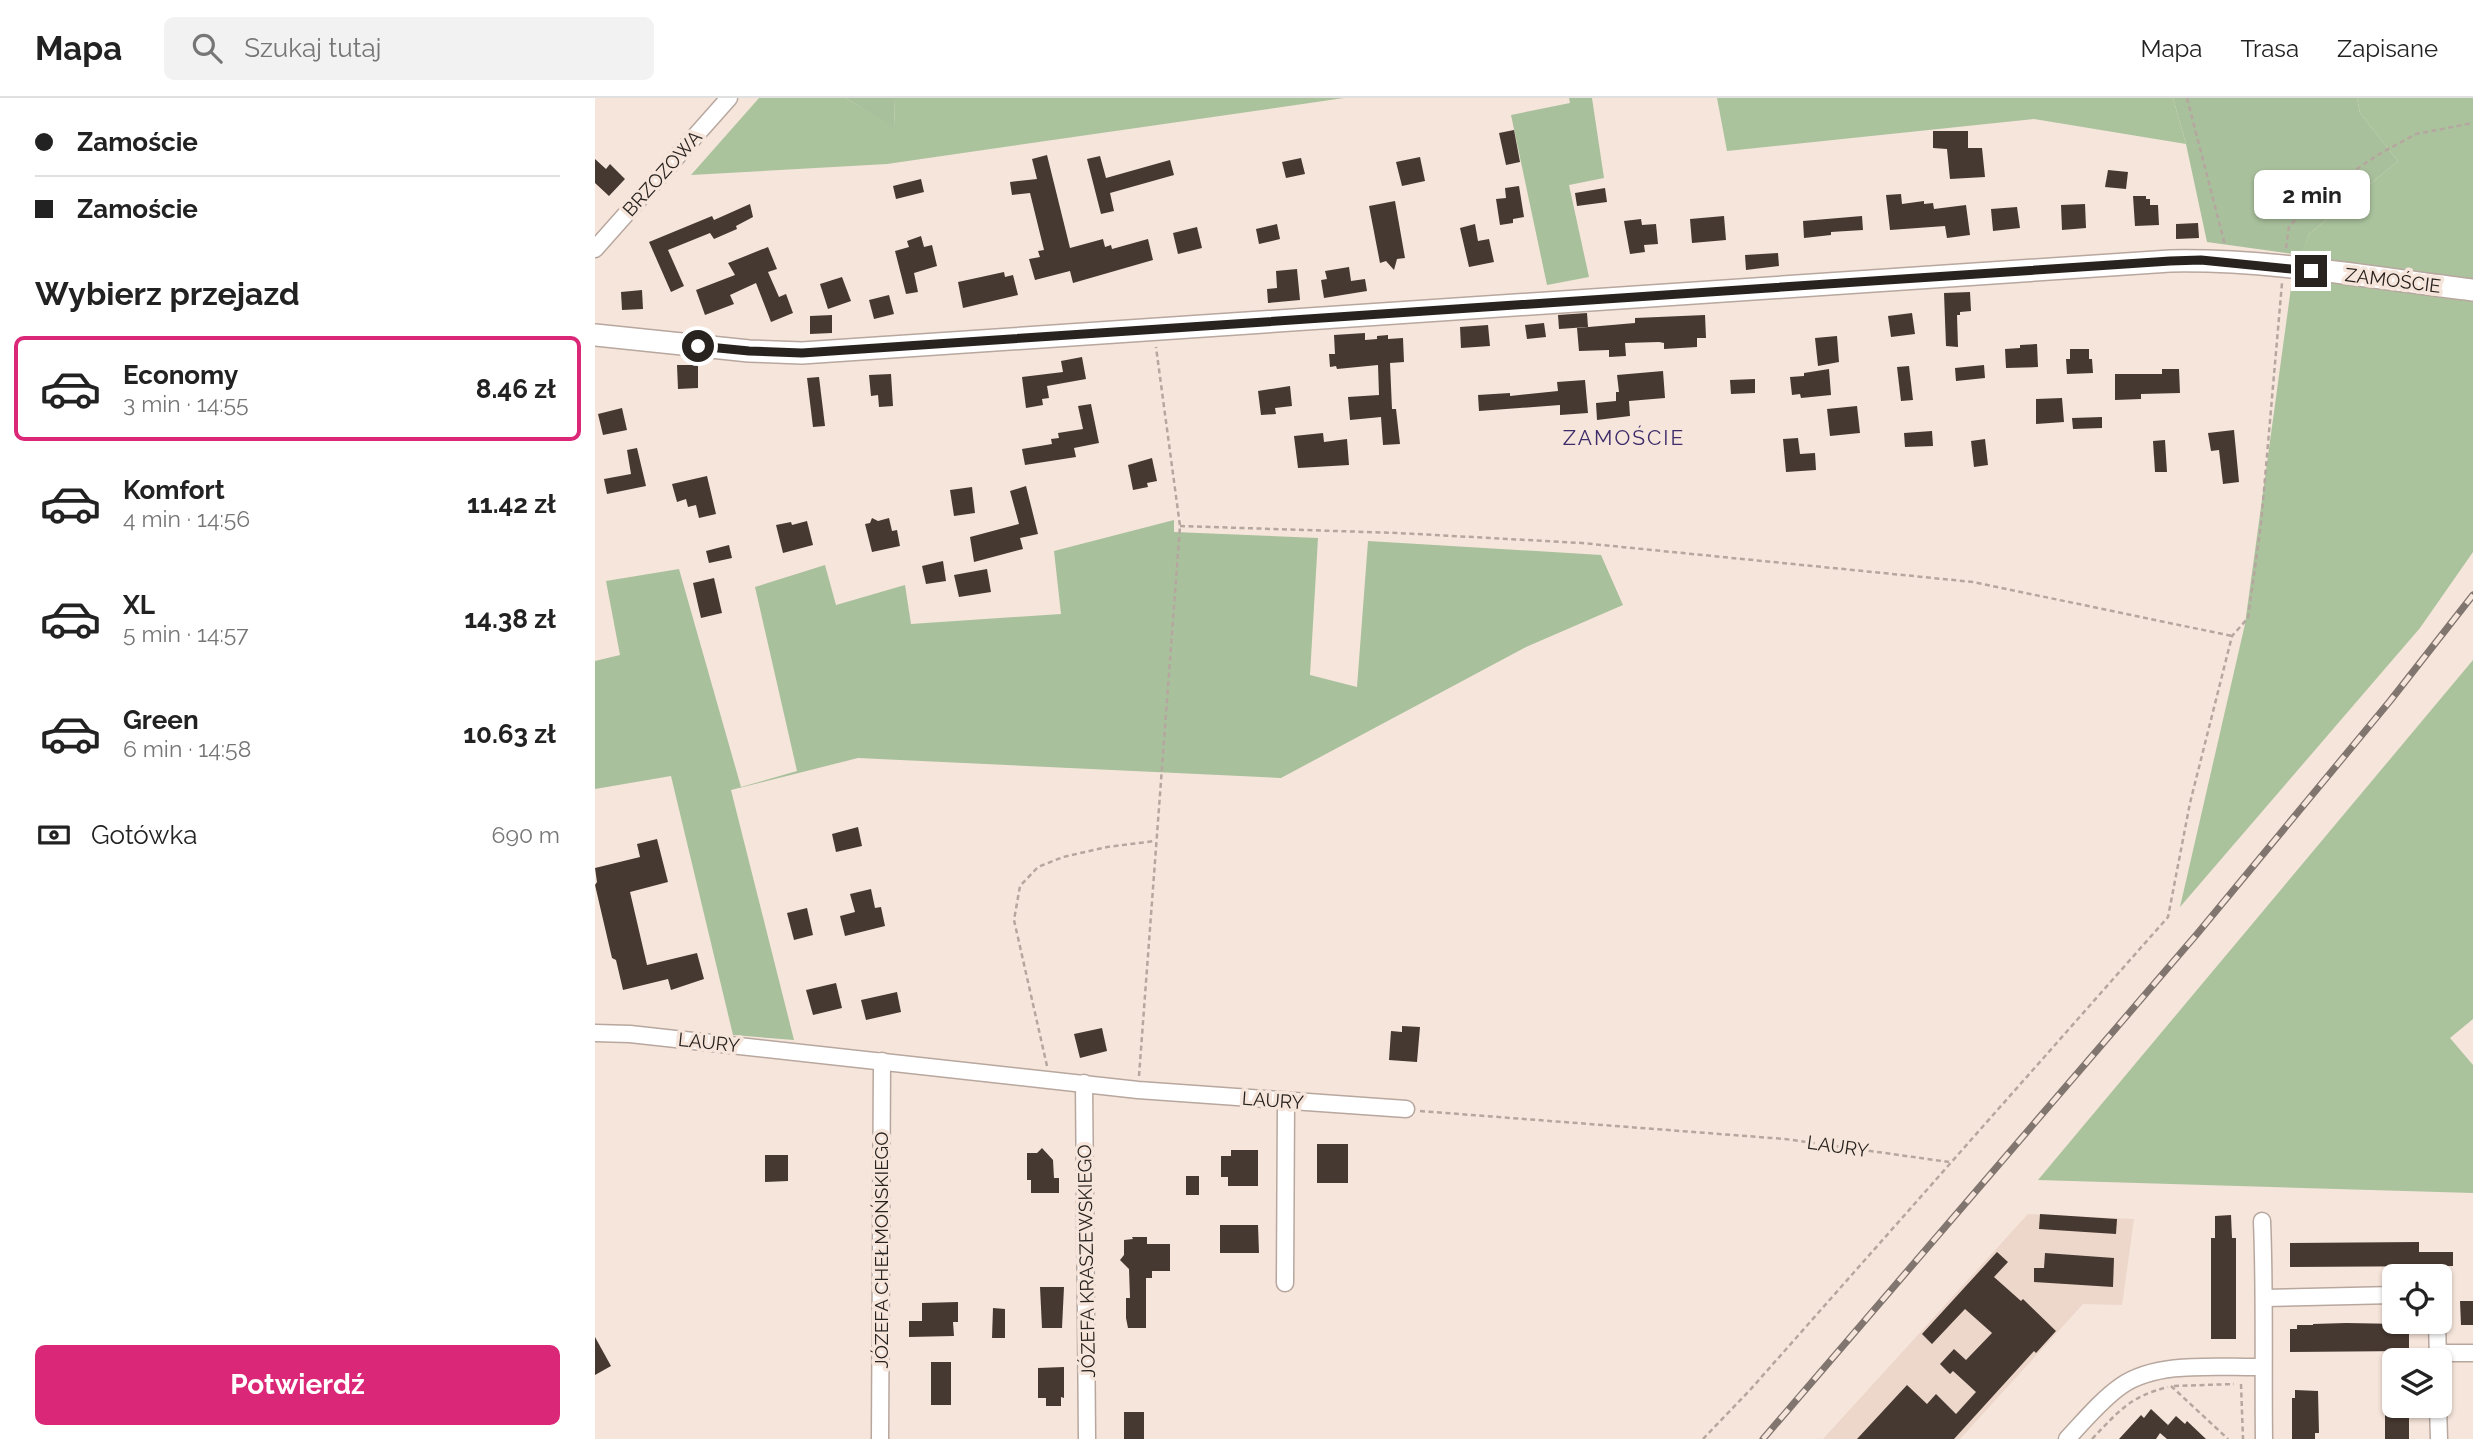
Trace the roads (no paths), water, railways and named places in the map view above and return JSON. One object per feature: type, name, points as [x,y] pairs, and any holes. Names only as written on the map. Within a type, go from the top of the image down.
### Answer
[{"type":"street","name":"BRZOZOWA","points":[[595,249],[729,98]]},
{"type":"street","name":"ZAMOŚCIE","points":[[595,335],[749,351],[802,353],[2170,261],[2284,267],[2473,290]]},
{"type":"street","name":"LAURY","points":[[595,1033],[630,1034],[1138,1090],[1406,1110]]},
{"type":"street","name":"JÓZEFA CHEŁMOŃSKIEGO","points":[[880,1439],[881,1061]]},
{"type":"street","name":"JÓZEFA KRASZEWSKIEGO","points":[[1084,1083],[1087,1439]]},
{"type":"street","points":[[1285,1283],[1286,1101]]},
{"type":"street","points":[[2262,1221],[2265,1298],[2264,1439]]},
{"type":"street","points":[[2265,1298],[2382,1295]]},
{"type":"street","points":[[2452,1355],[2473,1353]]},
{"type":"street","points":[[2067,1439],[2112,1393],[2142,1376],[2173,1368],[2263,1367]]},
{"type":"street","points":[[2438,1418],[2439,1439]]},
{"type":"railway","points":[[1763,1439],[2197,934],[2390,701],[2473,595]]},
{"type":"district","name":"ZAMOŚCIE","points":[[1624,437]]}]
